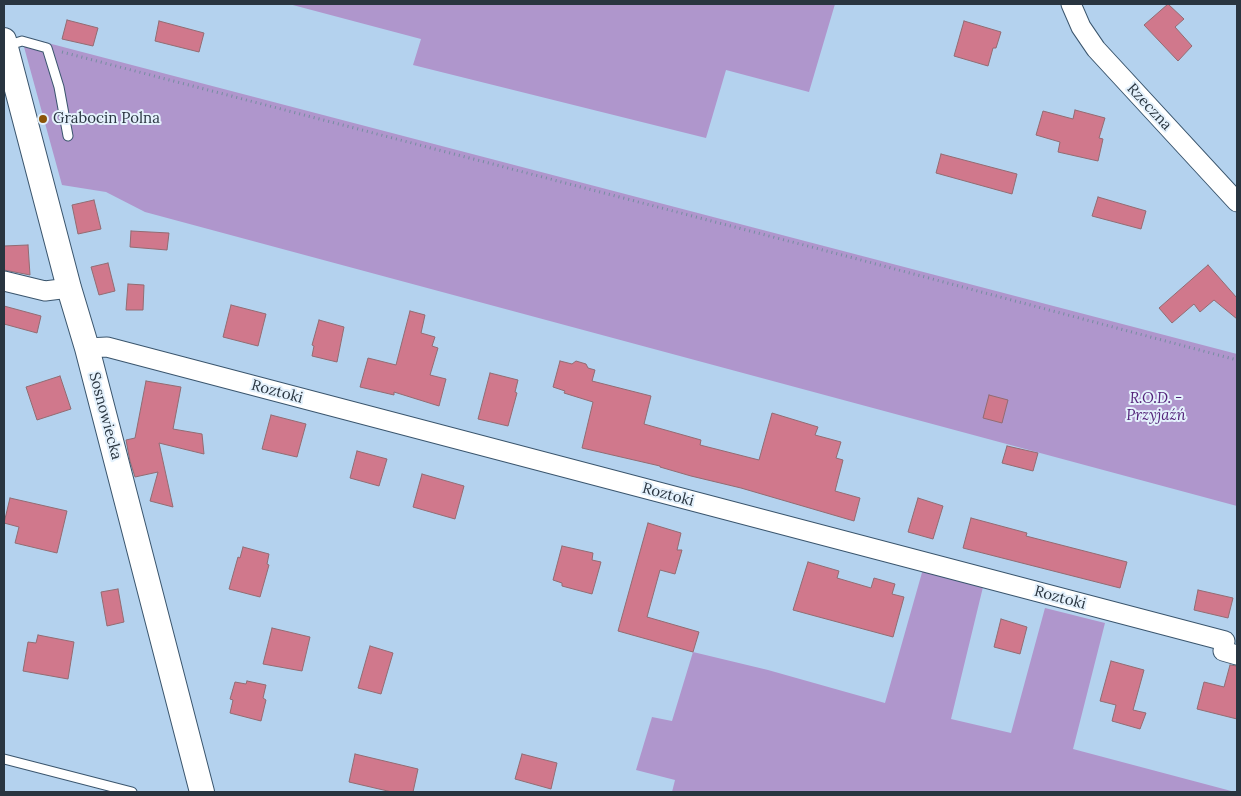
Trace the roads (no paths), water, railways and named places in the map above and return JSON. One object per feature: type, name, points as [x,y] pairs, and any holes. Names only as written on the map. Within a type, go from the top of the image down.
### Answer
[{"type":"street","name":"Rzeczna","points":[[1072,4],[1081,27],[1096,49],[1237,202]]},
{"type":"street","name":"Sosnowiecka","points":[[4,43],[69,288],[87,348],[202,792]]},
{"type":"street","points":[[4,281],[45,290],[69,288]]},
{"type":"street","name":"Roztoki","points":[[87,348],[107,347],[1225,641],[1223,651],[1237,655]]},
{"type":"lane","points":[[4,43],[22,41],[47,48],[59,87],[68,136]]},
{"type":"lane","points":[[4,759],[132,792]]},
{"type":"place","name":"Grabocin Polna","points":[[43,119]]},
{"type":"park label","name":"R.O.D. - Przyjaźń","points":[[1156,408]]}]
